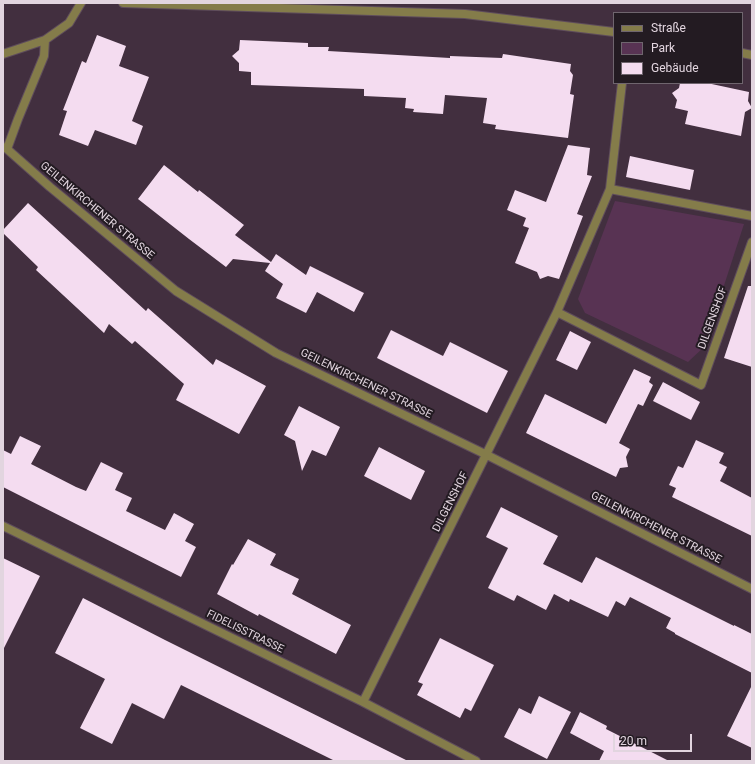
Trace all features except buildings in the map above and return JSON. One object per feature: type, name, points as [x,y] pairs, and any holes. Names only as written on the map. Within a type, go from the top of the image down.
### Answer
[{"type":"street","points":[[3,54],[45,40],[69,23],[81,3]]},
{"type":"street","points":[[123,3],[465,14],[613,32]]},
{"type":"street","points":[[5,148],[44,56],[45,40]]},
{"type":"street","name":"DILGENSHOF","points":[[364,702],[557,312],[610,189],[622,84]]},
{"type":"street","name":"GEILENKIRCHENER STRASSE","points":[[5,148],[50,188],[176,290],[276,353],[487,455],[752,589]]},
{"type":"street","points":[[610,189],[752,216]]},
{"type":"street","name":"DILGENSHOF","points":[[557,312],[701,385],[752,242]]},
{"type":"street","name":"FIDELISSTRASSE","points":[[3,526],[364,702],[476,761]]},
{"type":"green space","points":[[615,201],[744,224],[704,347],[688,362],[585,313],[578,299]]}]
